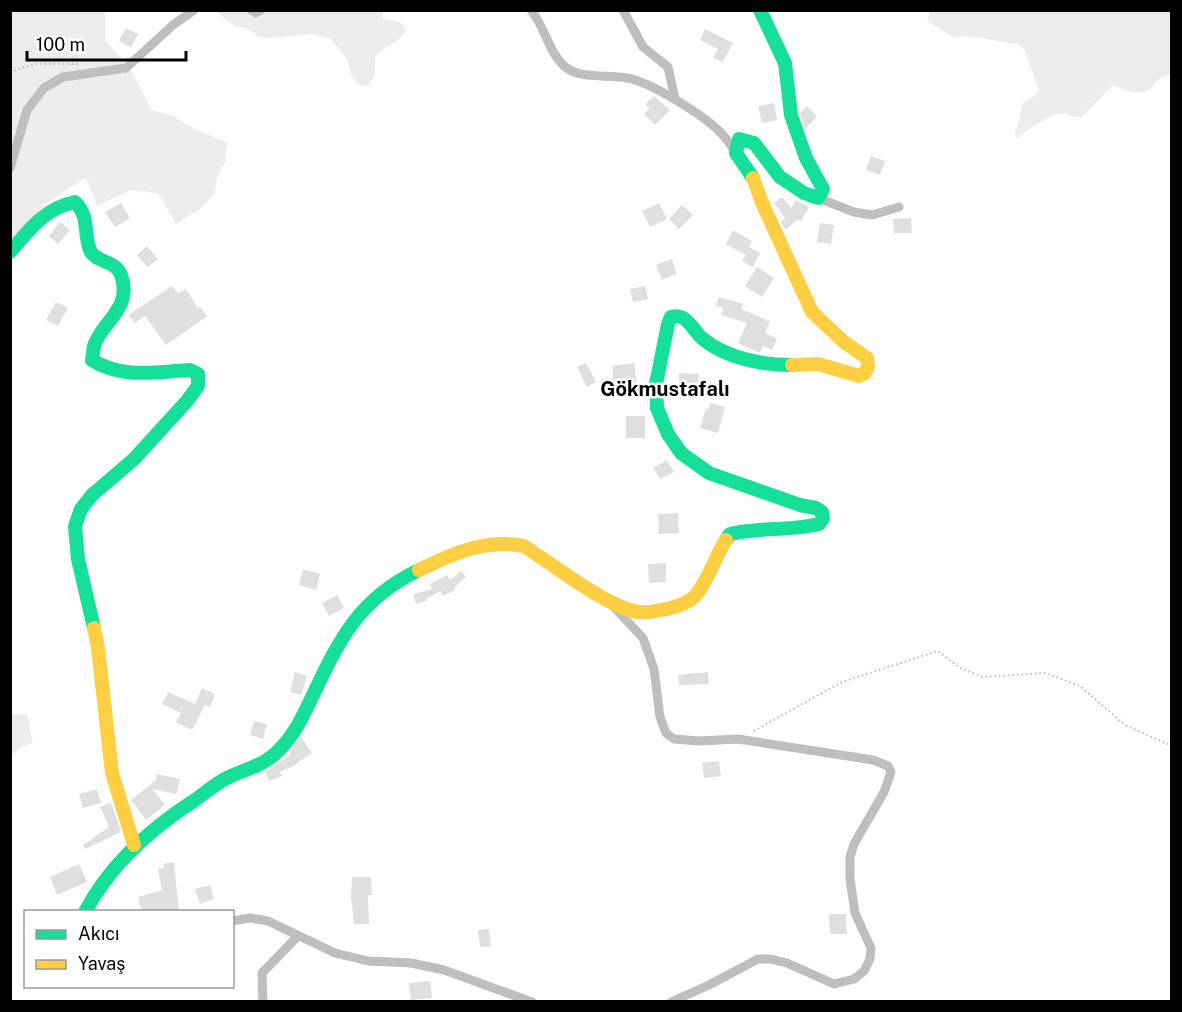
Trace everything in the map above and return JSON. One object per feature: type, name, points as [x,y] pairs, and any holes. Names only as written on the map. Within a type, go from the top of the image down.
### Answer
[{"type":"street","points":[[10,168],[27,110],[44,88],[63,76],[126,68],[173,25],[194,10]]},
{"type":"street","points":[[251,10],[256,12],[261,10]]},
{"type":"street","points":[[86,910],[92,896],[134,845],[159,824],[225,779],[257,766],[278,752],[306,708],[340,641],[365,606],[418,569],[476,546],[513,543],[524,546],[609,601],[638,612],[652,612],[676,607],[693,598],[704,583],[729,534],[745,529],[806,528],[819,524],[823,518],[822,512],[816,508],[800,505],[709,473],[681,453],[668,434],[657,408],[656,384],[668,324],[671,317],[677,315],[684,317],[690,328],[714,348],[738,358],[786,365],[818,364],[859,376],[865,373],[868,366],[867,358],[844,342],[812,312],[763,205],[756,182],[719,131],[675,99],[629,78],[583,74],[565,67],[554,54],[531,10]]},
{"type":"street","points":[[623,10],[643,47],[668,68],[675,99]]},
{"type":"street","points":[[760,10],[785,63],[790,115],[806,158],[823,189],[818,198]]},
{"type":"street","points":[[736,153],[739,139],[754,143],[780,177],[804,194],[854,212],[872,215],[899,207]]},
{"type":"street","points":[[10,252],[39,219],[61,204],[75,202],[83,210],[90,251],[95,256],[115,265],[121,275],[124,295],[116,313],[94,345],[92,360],[106,369],[124,373],[190,370],[198,374],[198,386],[187,401],[134,459],[92,495],[81,509],[75,526],[78,559],[98,648],[112,773],[134,845]]},
{"type":"street","points":[[609,601],[643,638],[654,669],[660,717],[666,733],[674,739],[738,740],[873,760],[888,766],[891,772],[884,792],[854,844],[850,857],[855,913],[871,948],[870,959],[864,971],[854,979],[834,984],[787,963],[771,958],[758,959],[671,1002]]},
{"type":"street","points":[[234,921],[250,918],[268,921],[334,953],[368,961],[411,963],[444,970],[532,1002]]},
{"type":"street","points":[[263,1002],[262,973],[297,937]]},
{"type":"path","points":[[10,72],[34,64],[77,64],[83,74]]},
{"type":"path","points":[[738,740],[842,681],[938,651],[960,668],[983,677],[1045,673],[1080,686],[1125,725],[1172,746]]},
{"type":"shaded area","points":[[930,10],[1171,11],[1171,74],[1158,79],[1149,90],[1144,92],[1132,92],[1113,85],[1082,117],[1069,116],[1066,113],[1052,116],[1016,138],[1015,130],[1023,103],[1039,90],[1024,49],[1018,44],[978,37],[954,38],[927,21]]},
{"type":"shaded area","points":[[11,11],[105,11],[105,40],[130,69],[152,110],[177,117],[199,131],[228,143],[226,160],[217,178],[215,193],[201,208],[176,224],[158,193],[131,190],[97,206],[86,177],[44,205],[11,244]]},
{"type":"shaded area","points":[[215,11],[382,11],[383,19],[400,22],[406,30],[375,57],[375,74],[368,86],[359,85],[352,77],[347,59],[331,39],[311,34],[270,38],[256,36],[247,28],[235,26]]},
{"type":"shaded area","points":[[27,714],[33,743],[22,746],[11,756],[11,715]]},
{"type":"building","points":[[126,28],[138,34],[131,47],[119,41]]},
{"type":"building","points":[[705,29],[733,43],[723,62],[713,58],[718,49],[700,40]]},
{"type":"building","points":[[654,96],[670,110],[655,125],[644,114],[649,109],[645,104]]},
{"type":"building","points":[[774,103],[777,120],[762,123],[758,106]]},
{"type":"building","points":[[807,106],[817,117],[805,129],[800,113]]},
{"type":"building","points":[[871,156],[885,161],[880,175],[866,170]]},
{"type":"building","points":[[782,197],[791,208],[796,200],[809,207],[801,221],[797,220],[786,230],[781,223],[785,218],[774,203]]},
{"type":"building","points":[[121,203],[130,218],[115,227],[105,212]]},
{"type":"building","points":[[659,203],[667,219],[650,227],[642,211]]},
{"type":"building","points":[[682,205],[693,215],[679,229],[669,219]]},
{"type":"building","points":[[911,218],[912,233],[894,233],[893,219]]},
{"type":"building","points":[[60,222],[70,230],[58,244],[49,236]]},
{"type":"building","points":[[820,223],[834,225],[831,244],[817,242]]},
{"type":"building","points":[[733,230],[752,241],[749,247],[760,253],[753,267],[742,261],[746,255],[726,244]]},
{"type":"building","points":[[147,246],[158,259],[148,267],[137,255]]},
{"type":"building","points":[[672,259],[677,274],[662,280],[656,265]]},
{"type":"building","points":[[757,267],[774,278],[762,297],[745,286]]},
{"type":"building","points":[[172,286],[178,294],[186,289],[198,308],[200,307],[207,316],[166,345],[145,316],[135,323],[128,315]]},
{"type":"building","points":[[645,286],[648,299],[633,302],[630,289]]},
{"type":"building","points":[[719,297],[743,304],[741,309],[770,321],[765,333],[777,339],[772,350],[763,346],[760,353],[738,343],[747,323],[721,315],[723,308],[716,306]]},
{"type":"building","points":[[56,302],[68,308],[58,326],[46,320]]},
{"type":"building","points":[[586,363],[596,382],[587,387],[577,367]]},
{"type":"building","points":[[634,363],[637,387],[614,389],[612,366]]},
{"type":"building","points":[[679,373],[699,374],[698,385],[679,385]]},
{"type":"building","points":[[710,403],[725,407],[718,433],[700,428],[706,408],[709,409]]},
{"type":"building","points":[[626,416],[645,416],[645,438],[626,438]]},
{"type":"building","points":[[667,460],[674,472],[660,479],[653,468]]},
{"type":"building","points":[[678,513],[679,533],[659,534],[658,514]]},
{"type":"building","points":[[666,563],[666,582],[649,583],[648,564]]},
{"type":"building","points":[[303,569],[320,574],[316,590],[299,585]]},
{"type":"building","points":[[461,571],[466,577],[454,588],[455,590],[443,596],[441,591],[426,599],[427,601],[416,604],[413,594],[432,589],[430,584],[447,575],[450,580]]},
{"type":"building","points":[[337,595],[344,608],[329,616],[322,603]]},
{"type":"building","points":[[295,672],[307,676],[301,695],[290,692]]},
{"type":"building","points":[[708,672],[709,684],[679,685],[678,675]]},
{"type":"building","points":[[202,688],[215,694],[210,707],[205,705],[192,730],[176,722],[181,713],[162,704],[168,692],[195,704]]},
{"type":"building","points":[[254,721],[267,724],[263,739],[250,735]]},
{"type":"building","points":[[301,737],[312,753],[280,772],[282,776],[269,781],[265,772],[290,755],[289,753]]},
{"type":"building","points":[[719,761],[721,776],[704,778],[702,763]]},
{"type":"building","points":[[157,774],[180,779],[176,794],[153,789],[165,805],[146,820],[131,800],[156,780]]},
{"type":"building","points":[[97,789],[101,803],[83,808],[79,794]]},
{"type":"building","points":[[111,802],[121,832],[85,849],[83,845],[109,827],[100,807]]},
{"type":"building","points":[[174,862],[179,910],[141,910],[138,897],[162,890],[158,869],[164,868],[163,864]]},
{"type":"building","points":[[79,864],[87,882],[57,895],[50,877]]},
{"type":"building","points":[[352,877],[371,877],[372,895],[368,895],[369,924],[354,924],[351,896]]},
{"type":"building","points":[[210,885],[214,899],[200,904],[195,889]]},
{"type":"building","points":[[829,914],[846,914],[847,934],[830,934]]},
{"type":"building","points":[[489,929],[491,946],[480,947],[478,930]]},
{"type":"building","points":[[430,981],[432,998],[411,1000],[409,983]]},
{"type":"traffic: fast","points":[[753,178],[736,153],[739,139],[754,143],[780,177],[804,193],[818,198],[823,189],[806,158],[791,115],[785,63],[760,10]]},
{"type":"traffic: fast","points":[[10,252],[38,221],[55,209],[75,202],[83,213],[90,250],[96,257],[118,270],[124,287],[120,306],[98,337],[92,360],[103,366],[127,372],[190,370],[198,374],[198,386],[187,401],[134,459],[92,495],[81,509],[75,526],[78,559],[94,628]]},
{"type":"traffic: fast","points":[[726,540],[730,534],[752,530],[797,528],[819,524],[823,518],[822,512],[816,508],[800,505],[709,473],[681,453],[668,434],[657,408],[656,384],[668,324],[671,317],[681,317],[712,346],[733,356],[769,364],[792,365]]},
{"type":"traffic: fast","points":[[86,910],[106,878],[119,863],[162,823],[217,784],[261,763],[280,749],[299,724],[333,655],[354,622],[381,593],[419,570]]},
{"type":"traffic: slow","points":[[753,178],[812,312],[844,342],[867,358],[868,366],[865,373],[859,376],[818,364],[792,365]]},
{"type":"traffic: slow","points":[[419,570],[457,553],[483,546],[496,544],[524,546],[612,603],[639,612],[649,612],[678,606],[695,596],[726,540]]},
{"type":"traffic: slow","points":[[94,628],[112,773],[134,845]]},
{"type":"district","name":"Gökmustafalı","points":[[665,389]]}]
